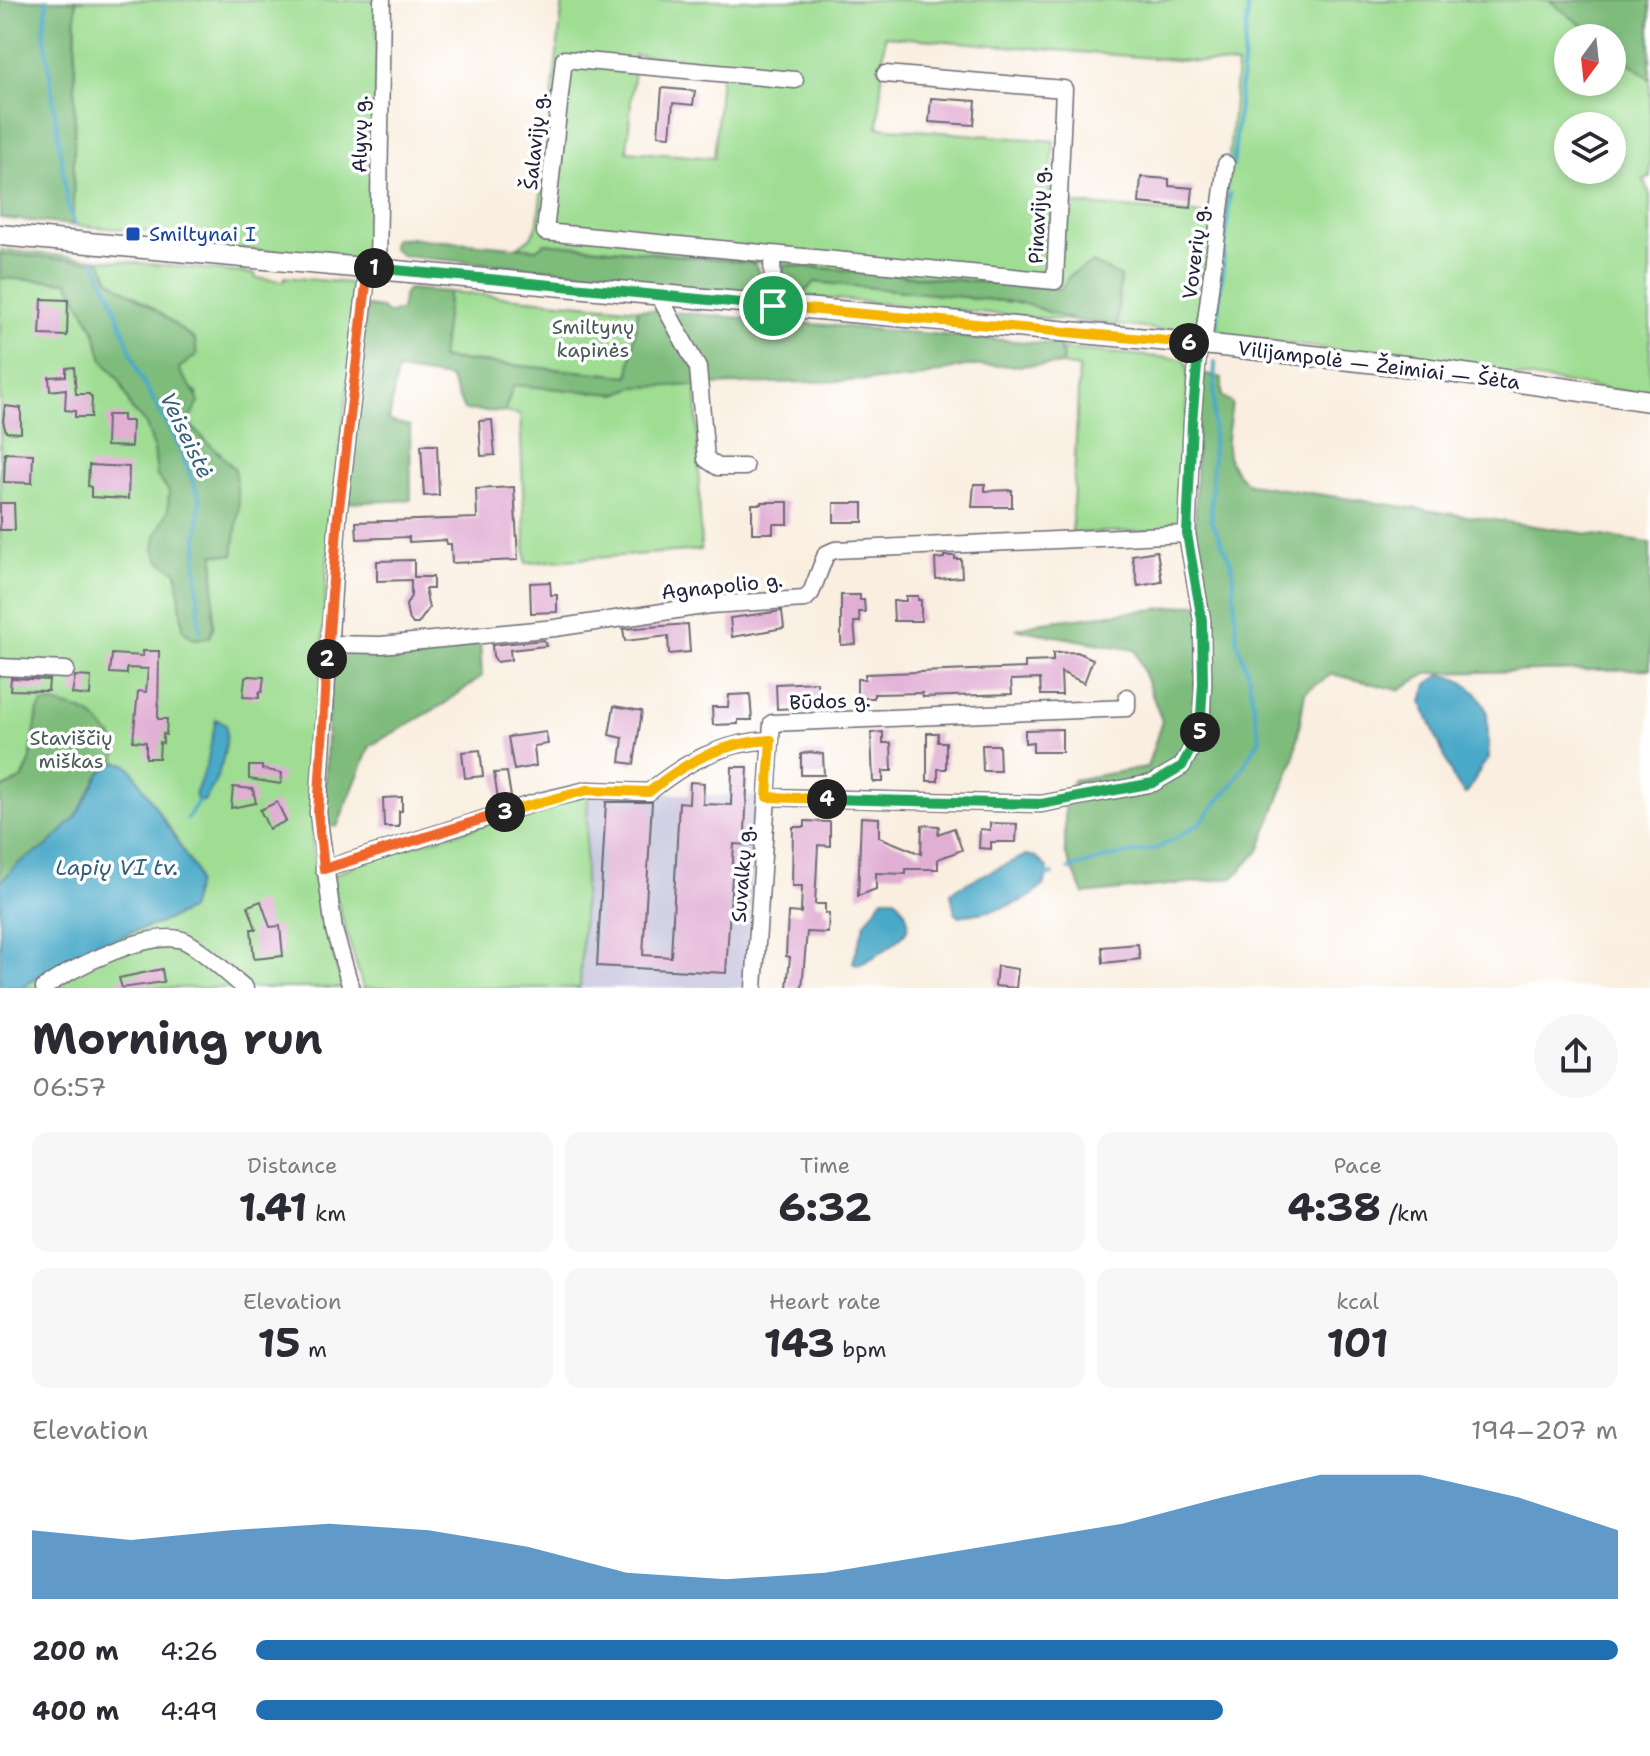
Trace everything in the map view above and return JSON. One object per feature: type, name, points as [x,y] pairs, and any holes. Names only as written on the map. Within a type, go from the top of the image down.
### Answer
[{"type":"main road","name":"Vilijampolė — Žeimiai — Šėta","points":[[0,235],[1201,344],[1423,368],[1650,401]]},
{"type":"street","name":"Alyvų g.","points":[[351,988],[334,930],[318,813],[338,516],[373,268],[382,0]]},
{"type":"street","name":"Šalavijų g.","points":[[772,254],[545,232],[564,59],[795,80]]},
{"type":"street","name":"Pinavijų g.","points":[[772,254],[1055,281],[1064,89],[885,74]]},
{"type":"street","name":"Voverių g.","points":[[1201,344],[1226,164]]},
{"type":"street","points":[[772,254],[773,306]]},
{"type":"street","points":[[658,294],[698,368],[706,459],[718,467],[745,467]]},
{"type":"street","points":[[767,797],[1041,804],[1153,783],[1182,766],[1201,731],[1202,620],[1187,534],[1192,422],[1201,344]]},
{"type":"street","name":"Agnapolio g.","points":[[328,644],[397,644],[555,628],[710,605],[805,599],[811,593],[826,554],[835,550],[1187,534]]},
{"type":"street","points":[[0,667],[66,670]]},
{"type":"street","name":"Būdos g.","points":[[324,869],[544,800],[587,790],[649,792],[674,771],[719,748],[771,740],[772,723],[1127,708],[1127,697]]},
{"type":"street","name":"Suvalkų g.","points":[[754,988],[771,740]]},
{"type":"street","points":[[44,988],[54,980],[122,948],[168,938],[186,942],[245,988]]},
{"type":"shaded area","points":[[588,794],[759,796],[744,988],[580,988]]},
{"type":"green space","points":[[0,0],[76,0],[71,225],[0,218]]},
{"type":"green space","points":[[76,0],[377,0],[373,252],[367,258],[358,260],[188,244],[145,231],[71,225]]},
{"type":"green space","points":[[563,0],[1549,0],[1580,24],[1554,24],[1554,96],[1626,96],[1626,60],[1650,79],[1650,177],[1644,179],[1650,195],[1650,395],[1314,347],[1117,325],[1120,276],[1070,275],[1061,289],[545,243],[536,249],[518,247],[531,237],[538,222]],"holes":[[[885,36],[1237,65],[1224,216],[1049,202],[1054,141],[878,127]],[[635,55],[722,62],[714,158],[627,151]]]},
{"type":"green space","points":[[1549,0],[1650,0],[1650,79],[1626,60],[1626,24],[1580,24]]},
{"type":"green space","points":[[393,239],[536,249],[545,243],[754,263],[762,287],[760,297],[650,285],[634,277],[403,256],[392,248]]},
{"type":"green space","points":[[1,250],[255,274],[256,278],[284,281],[285,277],[359,284],[327,566],[312,838],[319,895],[342,988],[23,988],[129,933],[189,910],[197,876],[171,830],[126,764],[116,762],[116,743],[38,711],[30,762],[22,778],[0,790],[0,278],[68,282],[94,329],[103,360],[120,381],[131,408],[146,424],[154,448],[157,476],[169,491],[169,510],[156,536],[160,561],[177,571],[183,630],[213,629],[214,554],[221,453],[210,446],[187,421],[198,394],[184,382],[156,310],[111,281],[0,254]]},
{"type":"green space","points":[[0,254],[101,262],[111,281],[195,340],[197,355],[179,368],[199,403],[187,422],[235,469],[239,508],[233,555],[214,554],[213,628],[209,638],[193,639],[183,630],[177,572],[160,561],[154,550],[156,536],[168,510],[169,491],[157,476],[154,448],[146,424],[131,408],[120,381],[103,360],[94,329],[68,282],[0,278]]},
{"type":"green space","points":[[1092,263],[1120,276],[1117,325],[1076,321],[1022,303],[815,282],[800,296],[781,288],[783,265],[1061,289],[1070,275]]},
{"type":"green space","points":[[814,282],[1022,303],[1076,321],[800,296]]},
{"type":"green space","points":[[408,289],[449,292],[441,359],[629,376],[638,309],[1059,345],[1063,361],[1061,365],[965,366],[912,379],[634,387],[616,394],[514,385],[504,412],[464,410],[450,378],[397,370],[389,421],[410,426],[411,500],[342,503],[367,306],[381,308],[388,314],[401,310]]},
{"type":"green space","name":"Smiltynų kapinės","points":[[449,292],[638,309],[629,376],[441,358]]},
{"type":"green space","points":[[1060,349],[1184,359],[1188,371],[1182,530],[1072,533],[1079,368],[1061,365],[1063,355]]},
{"type":"green space","points":[[1203,373],[1222,378],[1222,396],[1232,403],[1227,438],[1229,457],[1232,466],[1249,484],[1650,543],[1650,669],[1429,673],[1398,690],[1332,674],[1305,692],[1294,759],[1259,851],[1233,878],[1084,894],[1065,853],[1065,806],[1073,780],[1147,767],[1162,721],[1135,650],[1016,629],[1043,622],[1207,603],[1195,535],[1197,422]]},
{"type":"green space","points":[[514,385],[616,394],[634,387],[696,385],[701,550],[526,563],[520,415],[504,412]]},
{"type":"green space","points":[[480,640],[482,676],[444,704],[370,746],[337,827],[324,825],[330,651],[373,654]]},
{"type":"green space","name":"Staviščių miškas","points":[[52,703],[83,711],[95,719],[117,743],[116,762],[100,773],[76,817],[46,847],[20,862],[0,882],[0,790],[23,778],[30,762],[38,710],[43,704]]},
{"type":"green space","points":[[588,794],[580,988],[363,988],[330,877],[365,860]]},
{"type":"water","points":[[1440,675],[1455,678],[1469,686],[1480,698],[1487,713],[1489,759],[1465,794],[1454,780],[1422,702],[1427,684]]},
{"type":"water","points":[[216,719],[226,725],[224,754],[209,793],[204,801],[198,802],[195,795],[207,763]]},
{"type":"water","name":"Lapių VI tv.","points":[[116,762],[126,764],[133,771],[195,870],[197,883],[189,910],[129,933],[23,988],[0,988],[0,882],[20,862],[46,847],[76,817],[100,773]]},
{"type":"water","points":[[1026,855],[1036,857],[1047,868],[1046,880],[1039,890],[1028,898],[998,909],[955,914],[951,893]]},
{"type":"water","points":[[883,898],[898,901],[906,914],[908,926],[894,943],[857,965],[853,962],[865,923]]},
{"type":"building","points":[[662,88],[695,91],[693,105],[673,103],[670,136],[658,135]]},
{"type":"building","points":[[931,98],[976,101],[974,125],[929,122]]},
{"type":"building","points":[[1141,177],[1169,179],[1169,186],[1193,188],[1191,208],[1139,203]]},
{"type":"building","points":[[42,299],[68,300],[67,336],[40,335]]},
{"type":"building","points":[[74,367],[76,394],[89,394],[92,398],[91,417],[75,417],[75,411],[65,410],[66,389],[50,391],[49,377],[66,376],[66,368]]},
{"type":"building","points":[[5,406],[21,408],[21,433],[6,432],[3,421]]},
{"type":"building","points":[[107,415],[123,415],[123,421],[132,421],[131,447],[106,446]]},
{"type":"building","points":[[492,420],[495,455],[481,456],[479,421]]},
{"type":"building","points":[[421,445],[437,445],[439,495],[424,496]]},
{"type":"building","points":[[5,453],[33,454],[32,483],[4,482]]},
{"type":"building","points":[[89,465],[129,467],[128,499],[91,497]]},
{"type":"building","points":[[974,484],[985,484],[985,491],[1012,490],[1012,507],[972,507]]},
{"type":"building","points":[[514,487],[518,560],[452,563],[451,544],[447,544],[446,540],[409,542],[409,537],[357,539],[356,522],[477,518],[476,489]]},
{"type":"building","points":[[788,502],[788,524],[773,524],[773,533],[752,533],[752,504]]},
{"type":"building","points":[[0,503],[14,503],[15,530],[0,530]]},
{"type":"building","points":[[834,503],[863,503],[863,522],[834,522]]},
{"type":"building","points":[[1157,551],[1162,582],[1138,586],[1132,555]]},
{"type":"building","points":[[944,556],[961,559],[962,577],[936,579],[935,559]]},
{"type":"building","points":[[414,560],[414,577],[433,577],[433,589],[425,589],[429,608],[418,624],[413,624],[408,617],[406,605],[411,596],[411,580],[377,581],[377,561]]},
{"type":"building","points":[[550,582],[551,595],[557,595],[557,612],[531,613],[530,583]]},
{"type":"building","points":[[841,595],[860,595],[860,600],[864,600],[865,612],[859,612],[860,622],[854,622],[856,644],[841,645]]},
{"type":"building","points":[[906,596],[918,596],[921,600],[921,621],[894,621],[893,601],[906,601]]},
{"type":"building","points":[[782,611],[784,628],[732,637],[730,618]]},
{"type":"building","points":[[688,624],[690,652],[669,654],[668,636],[625,641],[623,629]]},
{"type":"building","points":[[544,640],[546,646],[510,650],[511,660],[497,662],[493,656],[492,645]]},
{"type":"building","points":[[143,651],[159,651],[158,719],[167,719],[159,758],[146,758],[146,742],[133,741],[138,691],[146,692],[148,669],[127,668],[127,674],[110,673],[112,654],[143,656]]},
{"type":"building","points":[[1077,652],[1093,659],[1084,683],[1061,672],[1062,695],[1041,695],[1040,679],[1011,680],[1012,694],[923,697],[922,693],[874,694],[874,698],[857,698],[857,679],[865,679],[865,674],[1025,668],[1025,662],[1053,661],[1053,653]]},
{"type":"building","points":[[75,676],[91,677],[90,696],[72,694]]},
{"type":"building","points":[[264,677],[259,698],[243,697],[245,678]]},
{"type":"building","points":[[11,678],[49,680],[48,691],[10,690]]},
{"type":"building","points":[[817,682],[818,707],[777,709],[776,684]]},
{"type":"building","points":[[750,694],[752,720],[713,725],[712,707],[728,707],[729,695]]},
{"type":"building","points":[[614,706],[642,711],[634,764],[620,762],[623,738],[609,735]]},
{"type":"building","points":[[1062,729],[1062,752],[1033,752],[1033,742],[1025,743],[1025,730]]},
{"type":"building","points":[[546,732],[548,744],[534,746],[536,766],[514,770],[508,737]]},
{"type":"building","points":[[883,732],[883,743],[891,743],[892,771],[883,771],[883,782],[873,782],[871,733]]},
{"type":"building","points":[[927,733],[938,733],[938,742],[946,742],[946,769],[938,769],[938,781],[927,781]]},
{"type":"building","points":[[982,745],[999,745],[1000,771],[983,771]]},
{"type":"building","points":[[480,750],[483,776],[465,778],[462,752]]},
{"type":"building","points":[[801,754],[823,754],[824,775],[801,775]]},
{"type":"building","points":[[249,766],[262,766],[262,769],[282,773],[281,784],[249,779]]},
{"type":"building","points":[[732,767],[748,767],[745,832],[753,833],[752,845],[734,844],[726,973],[597,966],[606,802],[652,802],[643,955],[671,957],[679,802],[689,803],[690,782],[704,783],[703,804],[731,805]]},
{"type":"building","points":[[507,772],[511,797],[498,799],[494,773]]},
{"type":"building","points":[[233,787],[253,789],[256,803],[231,808]]},
{"type":"building","points":[[402,797],[399,827],[384,827],[383,798]]},
{"type":"building","points":[[277,802],[286,821],[269,829],[260,810]]},
{"type":"building","points":[[861,817],[879,818],[879,837],[921,854],[922,825],[939,826],[938,834],[954,828],[962,850],[938,859],[938,869],[906,869],[906,874],[876,873],[876,889],[858,896]]},
{"type":"building","points":[[805,821],[830,822],[830,846],[818,845],[815,904],[825,904],[825,913],[829,913],[828,933],[807,932],[802,988],[787,988],[790,957],[786,956],[788,912],[801,913],[802,886],[792,886],[793,827],[805,827]]},
{"type":"building","points":[[990,823],[1017,824],[1016,842],[991,842],[991,849],[979,848],[980,829],[990,830]]},
{"type":"building","points":[[261,901],[270,927],[280,926],[283,956],[254,959],[251,929],[256,929],[248,906]]},
{"type":"building","points":[[1138,944],[1140,959],[1103,963],[1102,947]]},
{"type":"building","points":[[997,966],[1018,969],[1016,988],[995,986]]},
{"type":"building","points":[[162,969],[164,982],[122,988],[119,978]]},
{"type":"waterway","name":"Veiseistė","points":[[47,0],[44,32],[68,207],[75,224]]},
{"type":"waterway","points":[[1233,166],[1248,10],[1245,0]]},
{"type":"waterway","points":[[1217,327],[1230,194]]},
{"type":"waterway","name":"Veiseistė","points":[[94,261],[111,296],[139,374],[178,445],[200,499],[196,560],[200,632]]},
{"type":"waterway","points":[[1069,869],[1158,848],[1199,824],[1233,784],[1260,739],[1248,674],[1237,641],[1232,564],[1211,520],[1215,362]]},
{"type":"waterway","name":"Veiseistė","points":[[187,819],[201,797]]},
{"type":"waterway","points":[[1044,876],[1053,874]]},
{"type":"place","name":"Smiltynai I","points":[[133,234]]},
{"type":"route","points":[[368,268],[773,306],[1199,344],[1187,534],[1202,620],[1203,683],[1201,731],[1182,766],[1153,783],[1041,804],[767,797],[771,740],[756,741],[719,748],[674,771],[649,792],[587,790],[544,800],[324,869],[318,813],[328,632],[338,516],[368,268]]}]
